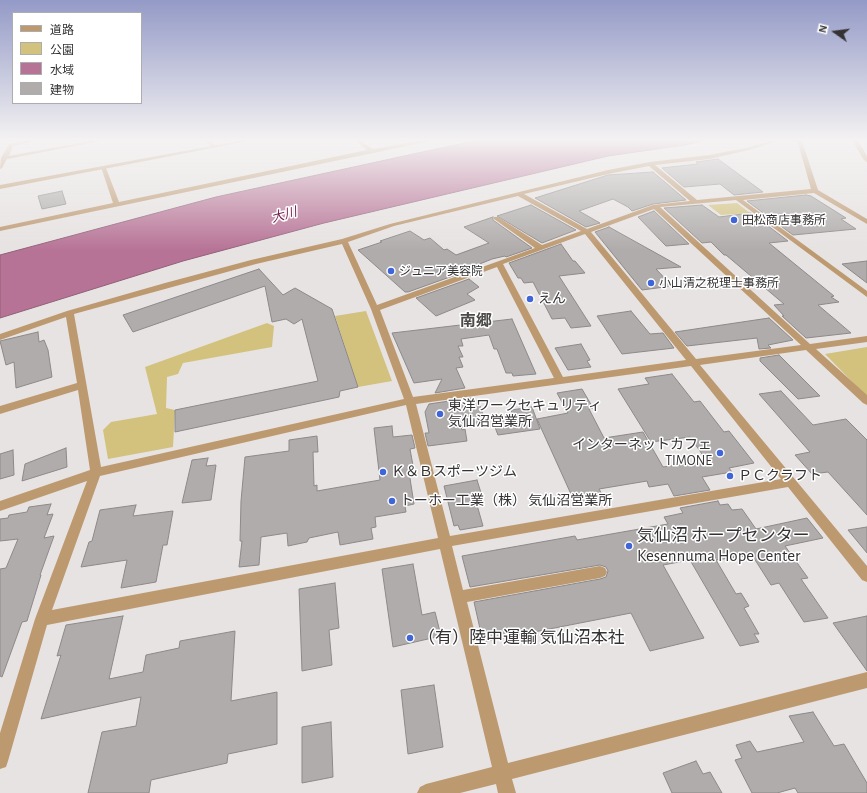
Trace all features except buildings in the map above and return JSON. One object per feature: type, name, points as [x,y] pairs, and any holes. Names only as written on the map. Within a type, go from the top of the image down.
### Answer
[{"type":"street","points":[[0,187],[60,176]]},
{"type":"street","points":[[106,176],[117,205]]},
{"type":"street","points":[[0,229],[254,176]]},
{"type":"street","points":[[0,337],[70,313],[254,262],[344,241],[392,225],[592,176]]},
{"type":"street","points":[[665,176],[696,202]]},
{"type":"street","points":[[810,176],[815,191]]},
{"type":"street","points":[[374,309],[655,206],[815,191],[867,222]]},
{"type":"street","points":[[519,194],[586,231],[792,482],[867,576]]},
{"type":"street","points":[[738,199],[867,295]]},
{"type":"street","points":[[655,206],[867,401]]},
{"type":"street","points":[[496,218],[541,248]]},
{"type":"street","points":[[344,241],[374,309],[410,401],[507,793]]},
{"type":"street","points":[[499,264],[560,380]]},
{"type":"street","points":[[0,760],[42,619],[96,473],[70,313]]},
{"type":"street","points":[[0,506],[96,473],[410,401],[867,339]]},
{"type":"street","points":[[0,410],[82,385]]},
{"type":"street","points":[[42,619],[446,542],[792,482]]},
{"type":"street","points":[[459,596],[600,572]]},
{"type":"street","points":[[426,793],[867,680]]},
{"type":"green space","points":[[737,203],[750,213],[721,215],[708,205]]},
{"type":"green space","points":[[366,311],[392,381],[358,387],[335,316]]},
{"type":"green space","points":[[267,323],[274,326],[272,347],[183,363],[178,374],[167,377],[166,408],[175,410],[173,447],[108,459],[103,430],[111,422],[157,414],[145,367]]},
{"type":"green space","points":[[867,347],[867,397],[825,354]]},
{"type":"water","name":"大川","points":[[312,176],[523,176],[324,223],[183,261],[0,318],[0,255],[216,197]]},
{"type":"place","name":"田松商店事務所","points":[[734,220]]},
{"type":"place","name":"ジュニア美容院","points":[[391,271]]},
{"type":"place","name":"小山清之税理士事務所","points":[[651,283]]},
{"type":"place","name":"えん","points":[[530,299]]},
{"type":"place","name":"東洋ワークセキュリティ 気仙沼営業所","points":[[440,414]]},
{"type":"place","name":"インターネットカフェ TIMONE","points":[[720,453]]},
{"type":"place","name":"Ｋ＆Ｂスポーツジム","points":[[383,472]]},
{"type":"place","name":"ＰＣクラフト","points":[[730,476]]},
{"type":"place","name":"トーホー工業（株） 気仙沼営業所","points":[[392,501]]},
{"type":"place","name":"気仙沼 ホープセンター Kesennuma Hope Center","points":[[629,546]]},
{"type":"place","name":"（有）陸中運輸 気仙沼本社","points":[[410,638]]},
{"type":"district","name":"南郷","points":[[476,321]]}]
